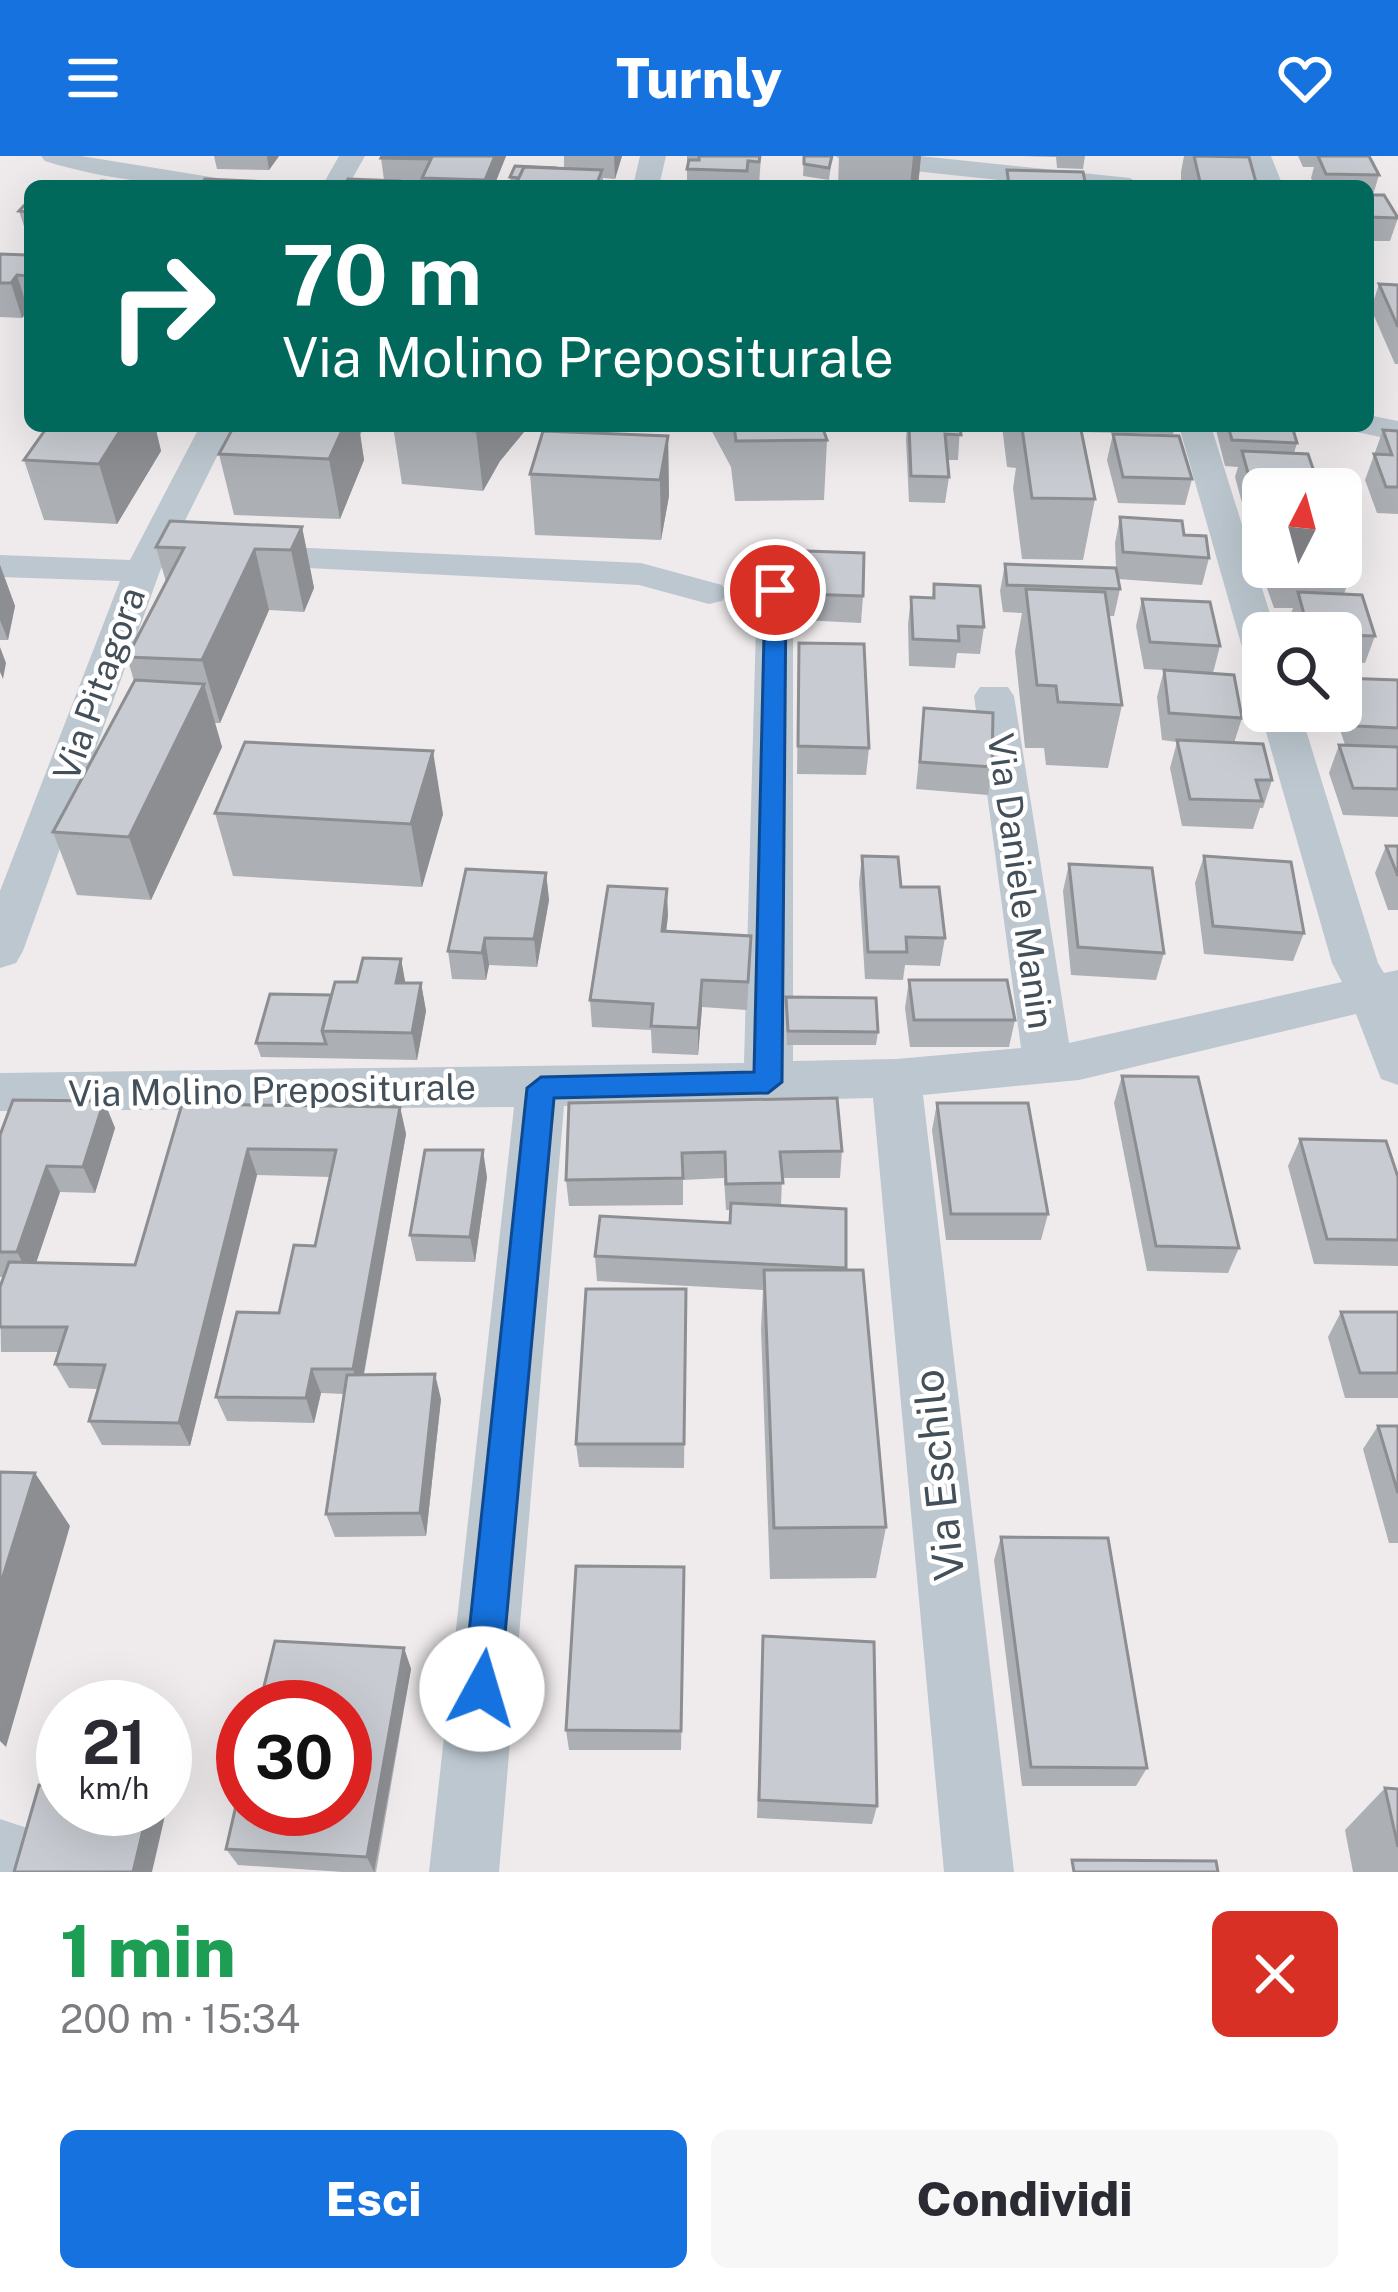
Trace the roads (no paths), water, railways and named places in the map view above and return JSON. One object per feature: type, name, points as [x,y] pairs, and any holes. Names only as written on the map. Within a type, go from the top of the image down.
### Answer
[{"type":"street","points":[[54,156],[179,180]]},
{"type":"street","points":[[848,156],[1065,180]]},
{"type":"street","name":"Via Pitagora","points":[[0,951],[146,561],[213,432]]},
{"type":"street","points":[[1197,432],[1250,612]]},
{"type":"street","points":[[0,566],[208,554],[641,574],[709,593]]},
{"type":"street","points":[[768,1082],[775,590]]},
{"type":"street","name":"Via Daniele Manin","points":[[994,696],[1048,1066]]},
{"type":"street","points":[[1286,732],[1355,963],[1385,990],[1398,1066]]},
{"type":"street","name":"Via Molino Prepositurale","points":[[0,1092],[541,1088],[896,1078],[1048,1066],[1385,990]]},
{"type":"street","name":"Via Eschilo","points":[[896,1078],[979,1872]]},
{"type":"street","points":[[464,1872],[541,1088]]}]
